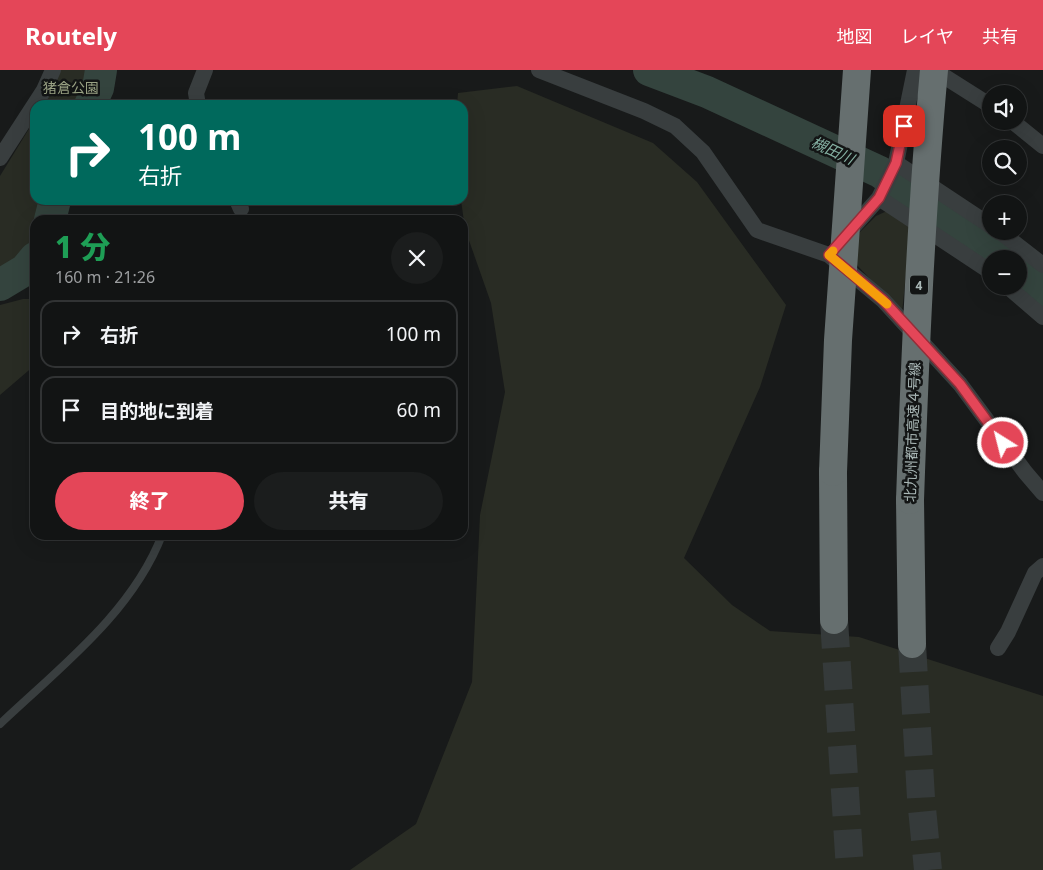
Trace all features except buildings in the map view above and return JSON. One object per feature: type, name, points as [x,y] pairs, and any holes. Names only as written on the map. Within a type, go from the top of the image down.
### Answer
[{"type":"highway","points":[[834,620],[833,472],[838,340],[857,70]]},
{"type":"highway","name":"北九州都市高速４号線","points":[[912,644],[910,500],[915,347],[926,163],[934,70]]},
{"type":"street","points":[[38,100],[53,70]]},
{"type":"street","points":[[197,100],[196,93],[205,70]]},
{"type":"street","points":[[539,70],[644,111],[675,126],[703,152],[757,230],[829,255],[883,300],[960,384],[1025,472],[1043,493]]},
{"type":"street","points":[[829,255],[879,198],[896,163],[915,70]]},
{"type":"street","points":[[934,70],[982,100]]},
{"type":"street","points":[[0,158],[30,112]]},
{"type":"street","points":[[1023,130],[1043,146]]},
{"type":"street","points":[[896,163],[982,220]]},
{"type":"street","points":[[879,198],[982,266]]},
{"type":"street","points":[[1010,240],[1043,266]]},
{"type":"street","points":[[1017,295],[1043,317]]},
{"type":"street","points":[[998,648],[1008,632],[1035,572],[1043,566]]},
{"type":"lane","points":[[0,724],[69,659],[120,607],[140,579],[160,540]]},
{"type":"green space","name":"猪倉公園","points":[[60,70],[93,70],[82,100],[46,100],[55,85]]},
{"type":"green space","points":[[517,86],[653,143],[697,182],[786,305],[760,387],[684,558],[732,605],[770,631],[859,637],[1043,696],[1043,870],[350,870],[416,824],[472,682],[480,515],[505,392],[491,303],[468,238],[468,215],[463,215],[462,205],[468,205],[468,100],[457,100],[458,93]]},
{"type":"green space","name":"猪倉公園","points":[[30,127],[30,205],[45,205],[42,215],[30,215],[30,250],[28,254],[17,266],[0,277],[0,176]]},
{"type":"green space","points":[[887,211],[911,224],[902,313],[855,263],[856,236],[876,216]]},
{"type":"green space","points":[[30,299],[30,369],[0,395],[0,305]]},
{"type":"waterway","name":"槻田川","points":[[92,100],[98,88],[101,70]]},
{"type":"waterway","name":"槻田川","points":[[649,70],[707,92],[880,172],[988,250]]},
{"type":"waterway","name":"槻田川","points":[[51,215],[54,205]]},
{"type":"waterway","name":"槻田川","points":[[0,285],[25,270],[30,264]]},
{"type":"waterway","name":"槻田川","points":[[1027,278],[1043,291]]},
{"type":"tunnel","points":[[834,620],[850,870]]},
{"type":"tunnel","points":[[912,644],[921,798],[928,870]]},
{"type":"slow traffic","points":[[833,251],[829,255],[887,304]]},
{"type":"route","points":[[904,126],[896,163],[879,198],[829,255],[883,300],[960,384],[1003,443]]}]
